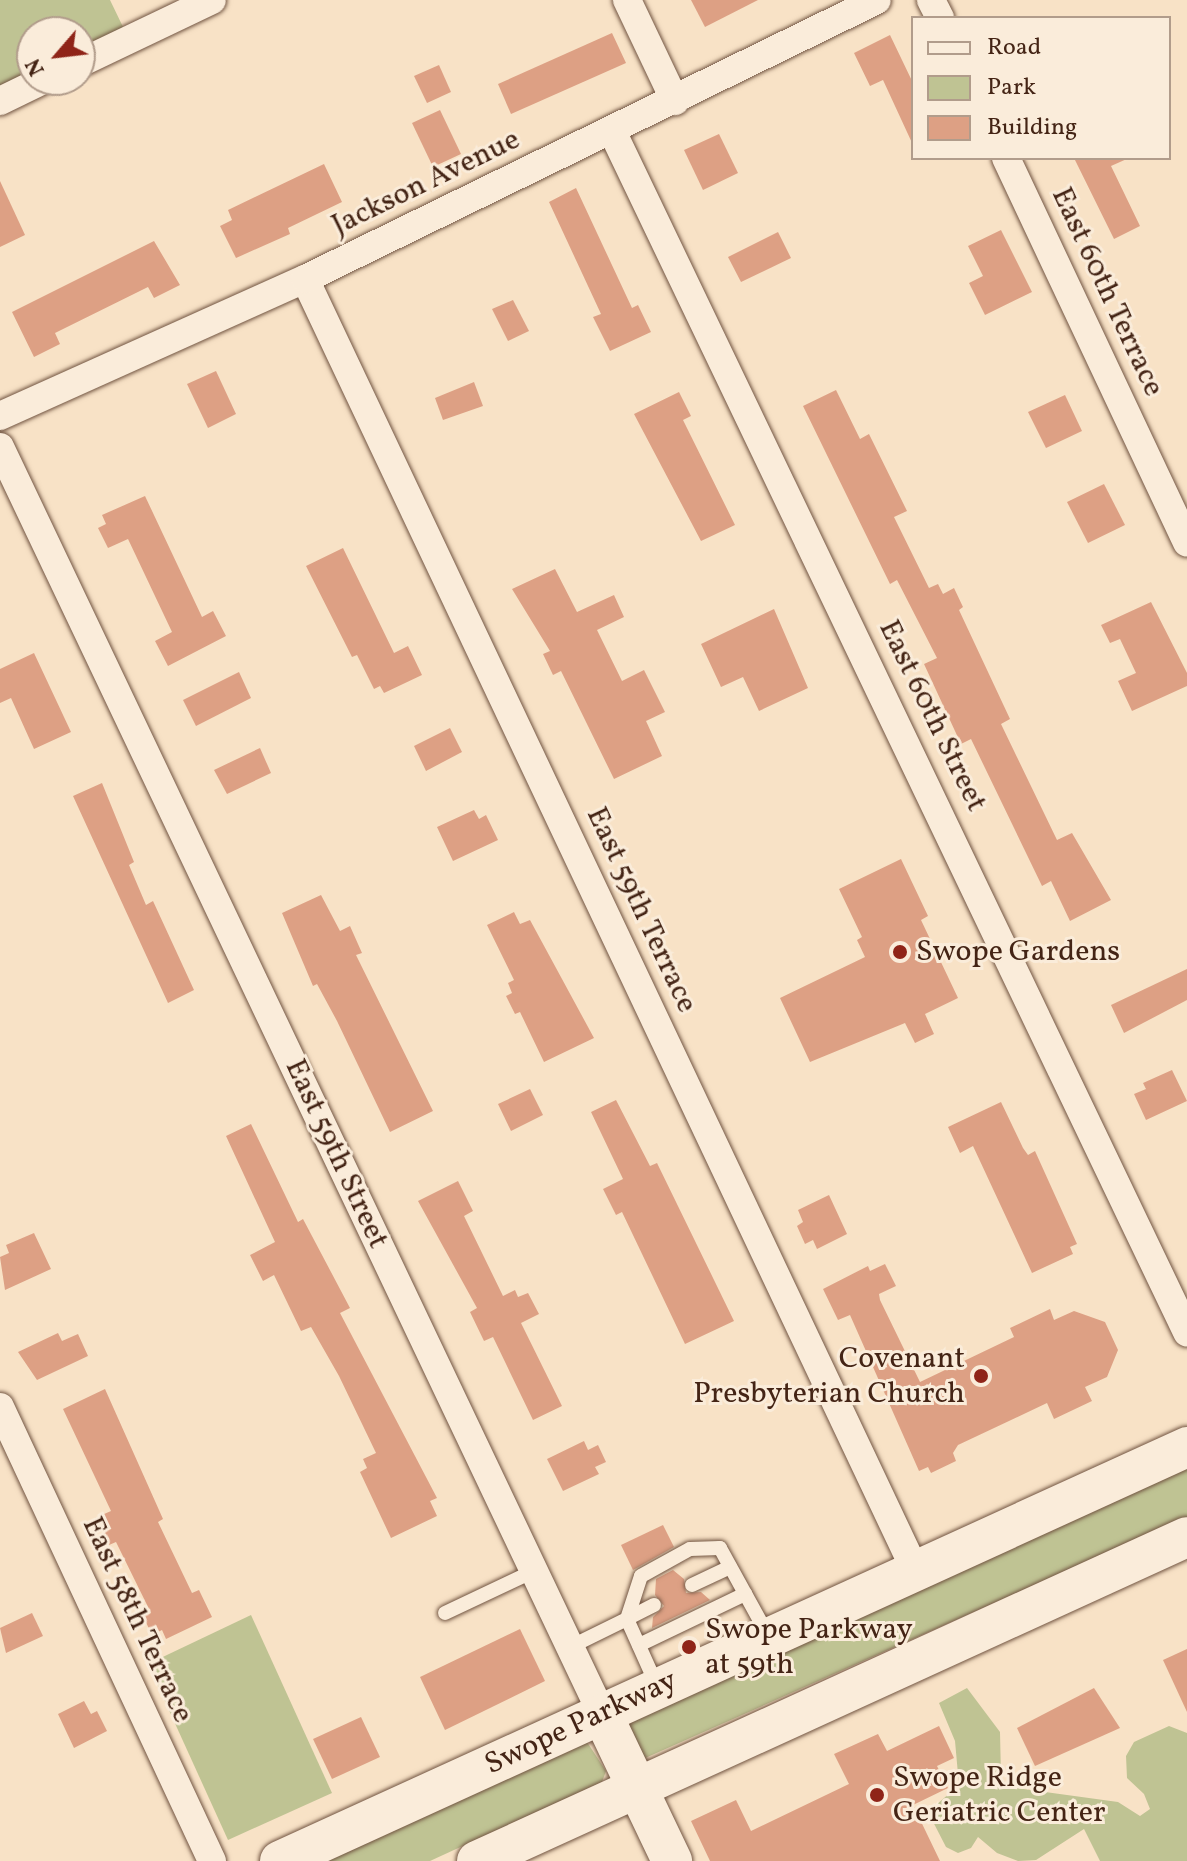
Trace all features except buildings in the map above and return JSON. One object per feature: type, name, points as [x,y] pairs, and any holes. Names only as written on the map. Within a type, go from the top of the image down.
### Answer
[{"type":"main road","name":"Swope Parkway","points":[[280,1861],[1187,1447]]},
{"type":"main road","points":[[477,1861],[1187,1537]]},
{"type":"main road","name":"East 59th Street","points":[[602,1714],[672,1861]]},
{"type":"street","points":[[96,55],[212,0]]},
{"type":"street","points":[[627,0],[675,101]]},
{"type":"street","name":"Jackson Avenue","points":[[0,416],[305,279],[877,0]]},
{"type":"street","name":"East 60th Street","points":[[612,131],[1187,1332]]},
{"type":"street","name":"East 60th Terrace","points":[[1007,160],[1187,542]]},
{"type":"street","name":"East 59th Terrace","points":[[305,279],[915,1570]]},
{"type":"street","name":"East 59th Street","points":[[0,447],[602,1714]]},
{"type":"street","name":"East 58th Terrace","points":[[0,1407],[212,1861]]},
{"type":"lane","points":[[658,1688],[627,1619],[641,1576],[690,1549],[720,1548],[769,1637]]},
{"type":"lane","points":[[692,1585],[730,1567]]},
{"type":"lane","points":[[445,1613],[534,1571]]},
{"type":"lane","points":[[639,1645],[745,1594]]},
{"type":"lane","points":[[570,1647],[654,1605]]},
{"type":"green space","points":[[0,0],[110,0],[124,29],[96,42],[96,16],[16,16],[16,80],[0,88]]},
{"type":"green space","points":[[1187,1466],[1187,1517],[643,1759],[628,1725],[633,1720]]},
{"type":"green space","points":[[251,1615],[332,1793],[228,1840],[148,1664]]},
{"type":"green space","points":[[967,1688],[1000,1732],[1001,1777],[1009,1787],[1118,1802],[1140,1816],[1150,1809],[1144,1794],[1127,1778],[1126,1756],[1134,1742],[1169,1726],[1187,1733],[1187,1861],[1100,1861],[1084,1829],[1036,1860],[1018,1861],[997,1853],[978,1837],[971,1848],[958,1853],[946,1847],[928,1812],[959,1785],[955,1741],[939,1703]]},
{"type":"green space","points":[[587,1742],[606,1771],[602,1782],[430,1861],[318,1861]]},
{"type":"place","name":"Swope Gardens","points":[[900,952]]},
{"type":"place","name":"Covenant Presbyterian Church","points":[[981,1376]]},
{"type":"place","name":"Swope Parkway at 59th","points":[[689,1647]]},
{"type":"place","name":"Swope Ridge Geriatric Center","points":[[877,1795]]}]
